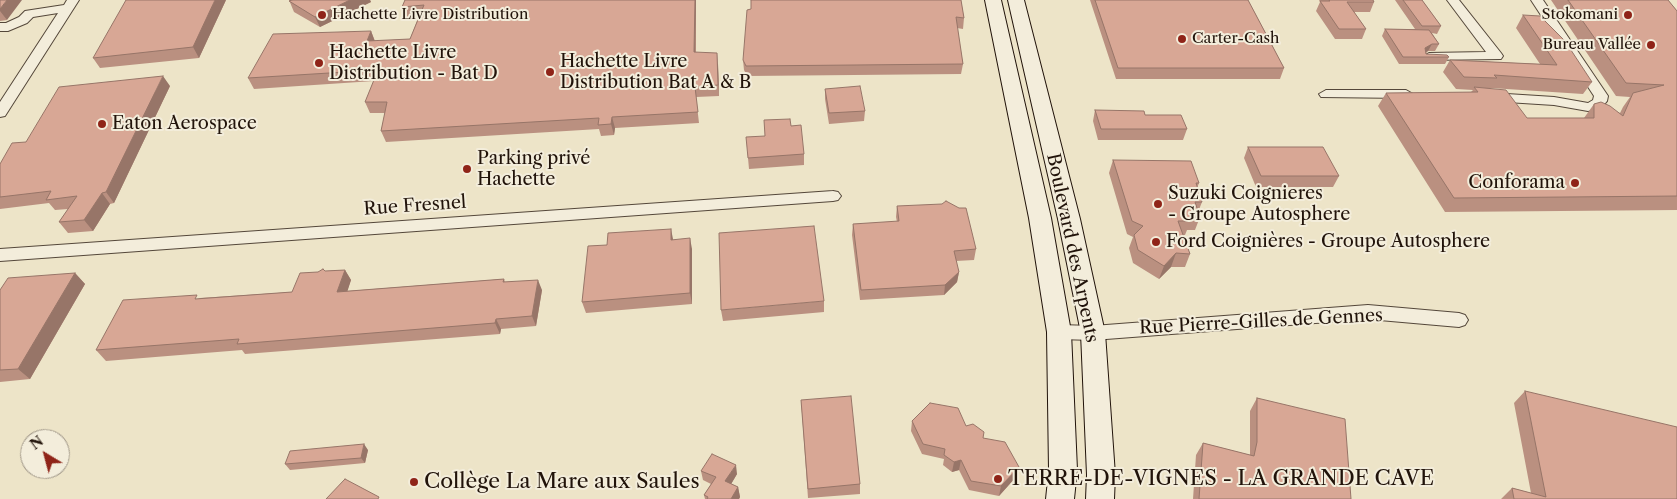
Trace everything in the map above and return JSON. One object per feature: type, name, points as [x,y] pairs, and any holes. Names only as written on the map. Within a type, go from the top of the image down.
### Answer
[{"type":"street","name":"Boulevard des Arpents","points":[[993,0],[1040,218],[1059,332],[1062,470],[1060,499]]},
{"type":"street","name":"Boulevard des Arpents","points":[[1016,0],[1069,219],[1093,333],[1101,475],[1100,499]]},
{"type":"street","points":[[1429,57],[1496,56],[1453,0]]},
{"type":"street","points":[[1481,97],[1554,101],[1588,107],[1596,105],[1600,101],[1601,96],[1537,0]]},
{"type":"street","points":[[0,27],[23,20],[29,14],[71,4]]},
{"type":"street","points":[[0,112],[71,4]]},
{"type":"street","points":[[1326,94],[1418,94]]},
{"type":"street","name":"Rue Fresnel","points":[[0,255],[833,196]]},
{"type":"street","name":"Rue Pierre-Gilles de Gennes","points":[[1059,332],[1093,333],[1368,312],[1459,320]]},
{"type":"building","points":[[0,0],[7,0],[0,9]]},
{"type":"building","points":[[126,0],[215,0],[193,47],[93,58]]},
{"type":"building","points":[[350,0],[315,17],[289,1]]},
{"type":"building","name":"Hachette Livre Distribution Bat A & B","points":[[405,0],[695,0],[694,52],[717,53],[718,85],[695,87],[698,112],[612,117],[611,124],[598,125],[599,118],[381,131],[387,102],[365,102],[378,70],[248,78],[273,34],[371,31],[367,41],[410,39],[424,5],[402,7]]},
{"type":"building","points":[[751,0],[961,0],[964,18],[956,17],[963,64],[746,66],[743,60],[747,10],[751,9]]},
{"type":"building","points":[[1095,0],[1248,0],[1284,68],[1118,68]]},
{"type":"building","points":[[1373,0],[1374,2],[1347,2],[1366,29],[1339,29],[1320,1]]},
{"type":"building","points":[[1403,0],[1422,0],[1441,26],[1422,26]]},
{"type":"building","points":[[1568,0],[1668,0],[1677,11],[1677,196],[1454,198],[1386,93],[1478,92],[1474,87],[1506,90],[1527,118],[1594,118],[1594,104],[1601,102],[1623,116],[1633,93],[1664,85],[1626,83]]},
{"type":"building","points":[[1523,15],[1540,16],[1565,41],[1592,82],[1494,75],[1497,78],[1464,77],[1450,60],[1557,65]]},
{"type":"building","points":[[1385,29],[1429,30],[1439,44],[1432,44],[1425,48],[1426,54],[1447,55],[1449,57],[1403,57]]},
{"type":"building","name":"Eaton Aerospace","points":[[163,76],[106,192],[102,193],[84,220],[59,222],[77,196],[46,200],[51,191],[0,197],[0,164],[12,143],[26,142],[59,87]]},
{"type":"building","points":[[860,86],[865,111],[829,113],[825,89]]},
{"type":"building","points":[[1095,110],[1144,111],[1145,115],[1181,115],[1187,129],[1101,129]]},
{"type":"building","points":[[790,119],[791,126],[801,125],[804,154],[748,158],[746,137],[765,136],[764,120]]},
{"type":"building","points":[[1248,147],[1323,147],[1339,176],[1261,176]]},
{"type":"building","points":[[1113,160],[1191,161],[1199,183],[1196,183],[1202,202],[1195,202],[1200,217],[1189,217],[1190,221],[1178,221],[1190,254],[1176,253],[1164,266],[1138,250],[1134,235],[1143,226],[1132,221]]},
{"type":"building","points":[[946,201],[959,208],[966,208],[976,249],[954,251],[959,272],[945,285],[861,290],[853,224],[899,221],[897,206],[942,204]]},
{"type":"building","points":[[814,226],[824,301],[721,310],[719,233]]},
{"type":"building","points":[[671,229],[671,240],[690,238],[690,293],[582,302],[588,246],[607,245],[608,233]]},
{"type":"building","points":[[323,269],[325,271],[345,270],[337,292],[504,279],[503,282],[538,280],[532,316],[496,319],[495,323],[237,344],[239,339],[96,350],[123,300],[197,295],[195,299],[292,292],[300,273],[318,272]]},
{"type":"building","points":[[75,273],[18,369],[0,370],[0,290],[8,278]]},
{"type":"building","points":[[1525,391],[1677,427],[1677,499],[1514,499],[1512,488],[1546,497]]},
{"type":"building","points":[[851,396],[860,484],[808,489],[801,400]]},
{"type":"building","points":[[1257,398],[1345,419],[1351,499],[1199,499],[1203,443],[1254,456],[1257,442]]},
{"type":"building","points":[[930,403],[958,408],[966,426],[973,424],[984,432],[983,438],[1005,442],[1019,467],[1001,486],[971,481],[961,460],[954,462],[944,455],[945,449],[923,444],[912,421]]},
{"type":"building","points":[[364,444],[361,458],[285,464],[290,451]]},
{"type":"building","points":[[712,454],[736,465],[725,481],[738,487],[731,499],[707,499],[708,497],[704,495],[716,477],[701,471]]},
{"type":"building","points":[[345,479],[379,497],[378,499],[326,499]]},
{"type":"place","name":"Hachette Livre Distribution","points":[[322,15]]},
{"type":"place","name":"Stokomani","points":[[1628,15]]},
{"type":"place","name":"Carter-Cash","points":[[1182,39]]},
{"type":"place","name":"Bureau Vallée","points":[[1651,45]]},
{"type":"place","name":"Hachette Livre Distribution - Bat D","points":[[319,63]]},
{"type":"place","name":"Hachette Livre Distribution Bat A & B","points":[[550,72]]},
{"type":"place","name":"Eaton Aerospace","points":[[102,124]]},
{"type":"place","name":"Parking privé Hachette","points":[[467,169]]},
{"type":"place","name":"Conforama","points":[[1575,183]]},
{"type":"place","name":"Suzuki Coignieres - Groupe Autosphere","points":[[1158,204]]},
{"type":"place","name":"Ford Coignières - Groupe Autosphere","points":[[1156,242]]},
{"type":"place","name":"TERRE-DE-VIGNES - LA GRANDE CAVE","points":[[998,479]]},
{"type":"place","name":"Collège La Mare aux Saules","points":[[414,482]]}]
